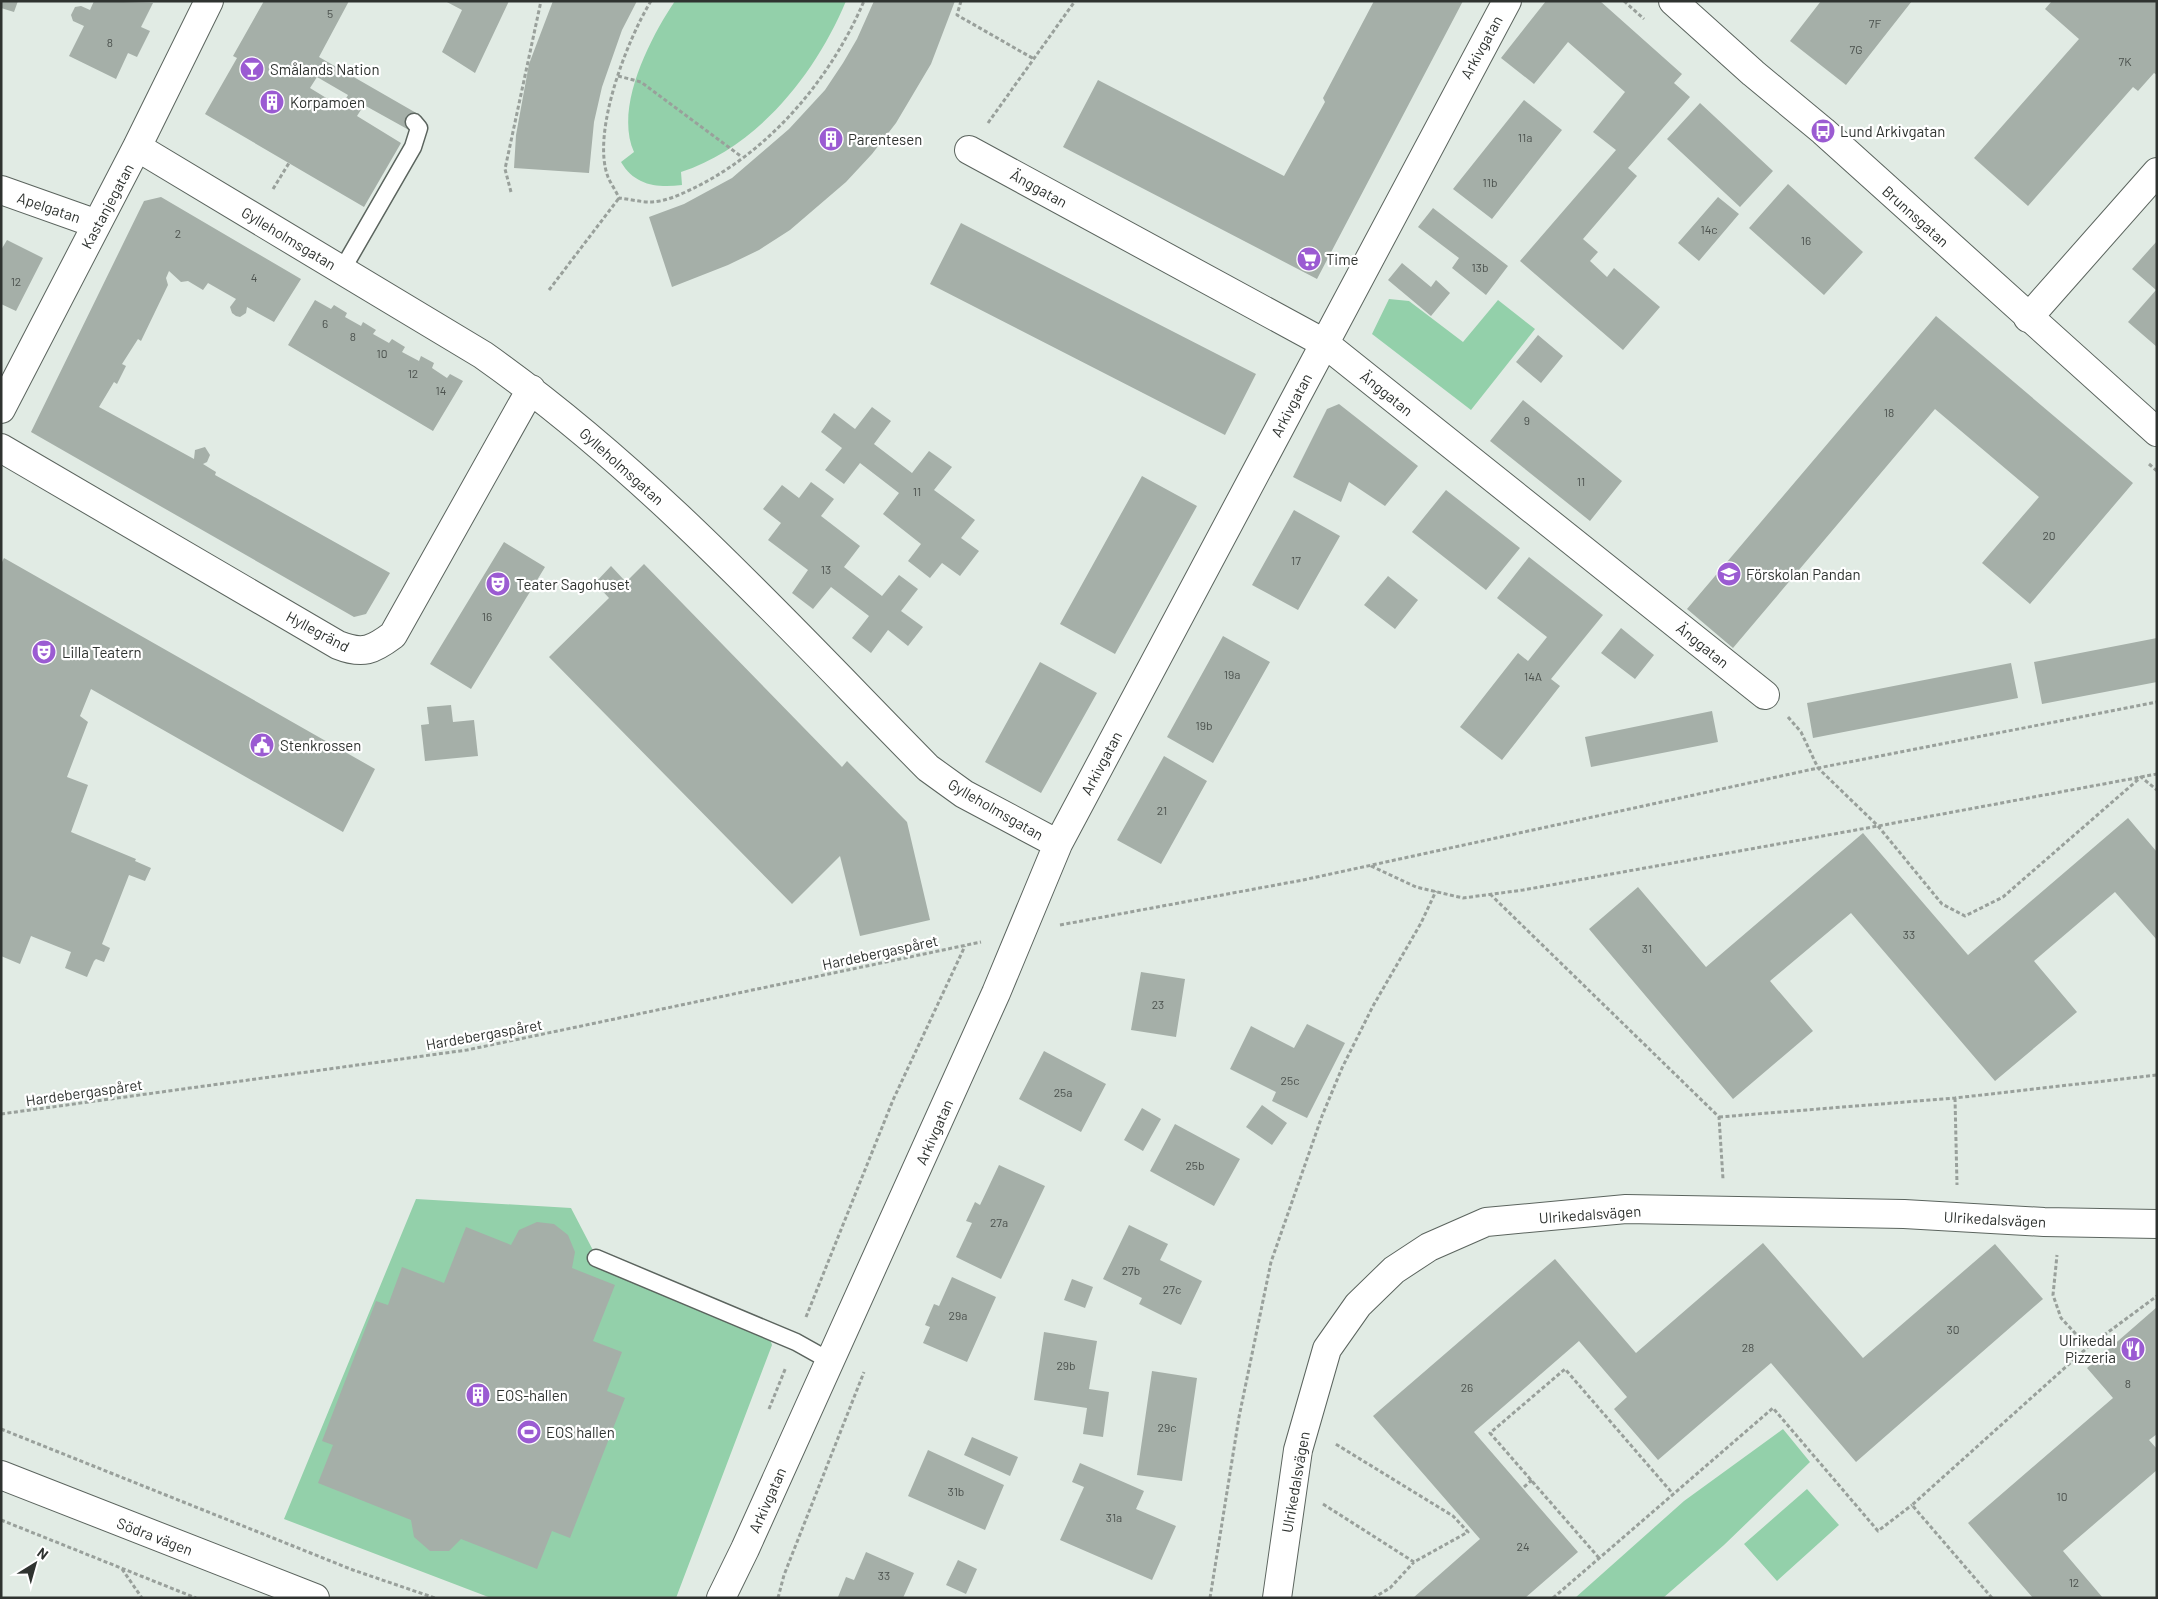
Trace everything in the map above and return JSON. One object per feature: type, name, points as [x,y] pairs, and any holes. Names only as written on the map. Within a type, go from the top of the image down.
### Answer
[{"type":"street","name":"Kastanjegatan","points":[[1,409],[98,224],[209,1]]},
{"type":"street","name":"Arkivgatan","points":[[721,1598],[939,1121],[1058,844],[1507,1]]},
{"type":"street","name":"Brunnsgatan","points":[[1673,1],[1753,73],[1822,131],[2157,432]]},
{"type":"street","name":"Gylleholmsgatan","points":[[137,147],[483,355],[531,389],[575,424],[688,524],[928,768],[964,794],[1058,844]]},
{"type":"street","name":"Änggatan","points":[[969,150],[1324,343],[1765,696]]},
{"type":"street","points":[[2028,318],[2157,172]]},
{"type":"street","name":"Apelgatan","points":[[1,190],[98,224]]},
{"type":"street","name":"Hyllegränd","points":[[1,448],[338,645],[361,651],[377,647],[393,635],[531,389]]},
{"type":"street","name":"Ulrikedalsvägen","points":[[1277,1598],[1298,1450],[1326,1349],[1364,1299],[1394,1270],[1429,1247],[1486,1222],[1626,1209],[2157,1224]]},
{"type":"street","name":"Södra vägen","points":[[1,1475],[312,1597]]},
{"type":"street","name":"Arkivgatan","points":[[737,1598],[745,1549]]},
{"type":"lane","points":[[342,270],[413,147],[419,128],[414,122]]},
{"type":"lane","points":[[596,1258],[796,1342],[830,1361]]},
{"type":"path","points":[[511,192],[505,169],[541,1]]},
{"type":"path","points":[[619,198],[608,176],[604,146],[608,112],[618,76],[637,24],[651,1]]},
{"type":"path","points":[[619,198],[650,202],[680,195],[710,180],[742,158],[797,108],[818,81],[856,20],[864,1]]},
{"type":"path","points":[[961,1],[957,15],[1034,59]]},
{"type":"path","points":[[969,150],[1075,1]]},
{"type":"path","points":[[618,76],[641,82],[742,158]]},
{"type":"path","points":[[273,189],[289,163]]},
{"type":"path","points":[[549,290],[619,198]]},
{"type":"path","points":[[1765,696],[1801,732],[1818,768],[1878,826],[1942,904],[1965,916],[2003,897],[2141,777]]},
{"type":"path","points":[[1020,934],[1371,866],[1818,768],[2157,702]]},
{"type":"path","points":[[1371,866],[1416,887],[1463,898],[1878,826],[2157,774]]},
{"type":"path","points":[[2141,777],[2157,790]]},
{"type":"path","points":[[1210,1598],[1239,1417],[1271,1262],[1322,1116],[1342,1068],[1436,891]]},
{"type":"path","points":[[1490,894],[1719,1117],[1724,1211]]},
{"type":"path","name":"Hardebergaspåret","points":[[1,1114],[467,1050],[966,945],[893,1100],[796,1342]]},
{"type":"path","points":[[1719,1117],[1955,1098],[2157,1076]]},
{"type":"path","points":[[1955,1098],[1958,1217]]},
{"type":"path","points":[[2060,1222],[2054,1295],[2061,1318],[2088,1347]]},
{"type":"path","points":[[1553,1598],[1773,1408],[1878,1531],[1912,1505],[2088,1347],[2157,1296]]},
{"type":"path","points":[[767,1414],[796,1342]]},
{"type":"path","points":[[1599,1558],[1490,1433],[1565,1369],[1673,1494]]},
{"type":"path","points":[[1,1429],[353,1570],[434,1598]]},
{"type":"path","points":[[1304,1430],[1345,1448],[1453,1516],[1468,1532],[1414,1562],[1390,1588],[1373,1598]]},
{"type":"path","points":[[1524,1487],[1532,1480]]},
{"type":"path","points":[[1293,1485],[1414,1562]]},
{"type":"path","points":[[1912,1505],[1992,1598]]},
{"type":"path","points":[[1,1520],[196,1598]]},
{"type":"path","points":[[122,1569],[142,1598]]},
{"type":"green space","points":[[675,1],[846,1],[818,55],[781,104],[759,126],[735,145],[709,160],[681,172],[682,185],[664,186],[640,181],[621,162],[634,152],[629,134],[628,115],[638,74],[655,34]]},
{"type":"green space","points":[[1389,299],[1409,301],[1463,342],[1498,300],[1535,329],[1471,410],[1372,334]]},
{"type":"green space","name":"EOS hallen","points":[[416,1199],[571,1208],[597,1258],[765,1323],[772,1345],[676,1598],[491,1598],[284,1519]]},
{"type":"green space","points":[[1783,1429],[1810,1462],[1724,1545],[1663,1598],[1575,1598],[1684,1501]]},
{"type":"green space","points":[[1807,1489],[1839,1525],[1777,1581],[1744,1544]]},
{"type":"building","points":[[1,1],[18,1],[14,12],[1,8]]},
{"type":"building","points":[[94,1],[153,3],[141,27],[150,31],[137,57],[128,53],[116,79],[69,56],[84,26],[73,21],[71,15],[75,7],[81,6],[90,10]]},
{"type":"building","name":"Korpamoen","points":[[264,1],[349,1],[319,57],[418,114],[409,130],[364,105],[357,116],[401,143],[364,207],[205,114],[237,58],[233,56]],"holes":[[[317,77],[348,95],[341,107],[310,88]]]},
{"type":"building","points":[[445,1],[509,1],[475,73],[442,52],[462,10]]},
{"type":"building","points":[[553,1],[637,1],[622,30],[602,87],[594,122],[589,173],[514,168],[516,135],[529,64]]},
{"type":"building","name":"Parentesen","points":[[874,1],[955,1],[931,64],[896,123],[872,154],[846,182],[790,230],[759,250],[728,265],[672,287],[649,217],[684,204],[732,178],[789,129],[825,90],[843,63],[857,39]]},
{"type":"building","points":[[1374,1],[1463,1],[1317,279],[1063,147],[1098,80],[1284,176],[1325,102],[1323,98]]},
{"type":"building","points":[[1546,1],[1600,1],[1682,74],[1674,83],[1690,97],[1628,168],[1637,176],[1583,239],[1598,252],[1590,261],[1607,277],[1614,268],[1660,307],[1623,350],[1520,261],[1616,150],[1593,132],[1625,92],[1568,42],[1534,84],[1501,58]]},
{"type":"building","points":[[1821,1],[1912,1],[1846,85],[1790,41]]},
{"type":"building","points":[[2052,1],[2157,1],[2157,75],[2154,73],[2138,91],[2133,87],[2028,206],[1974,158],[2079,39],[2045,9]]},
{"type":"building","points":[[1524,100],[1562,130],[1492,219],[1453,189]]},
{"type":"building","points":[[1700,103],[1773,171],[1740,207],[1667,139]]},
{"type":"building","points":[[1788,184],[1863,252],[1824,295],[1749,228]]},
{"type":"building","points":[[161,197],[301,279],[274,322],[247,307],[246,313],[240,317],[236,316],[232,313],[230,307],[236,299],[208,283],[203,290],[188,281],[181,282],[169,271],[166,278],[168,285],[141,341],[138,339],[122,364],[126,366],[117,384],[114,382],[99,407],[194,459],[195,450],[205,447],[210,455],[207,462],[203,464],[216,472],[215,475],[390,573],[366,614],[354,617],[31,432],[144,201]]},
{"type":"building","points":[[1718,197],[1739,214],[1699,261],[1678,243]]},
{"type":"building","points":[[1433,208],[1508,266],[1486,295],[1452,268],[1459,258],[1418,227]]},
{"type":"building","points":[[961,223],[1256,374],[1225,435],[930,284]]},
{"type":"building","points":[[7,240],[43,258],[16,311],[1,304],[1,250]]},
{"type":"building","points":[[2157,241],[2157,347],[2128,322],[2156,290],[2132,269]]},
{"type":"building","points":[[1402,263],[1431,287],[1436,280],[1450,293],[1431,316],[1388,280]]},
{"type":"building","points":[[315,300],[331,309],[334,305],[347,313],[345,317],[361,326],[363,322],[376,330],[373,334],[389,343],[392,339],[405,347],[402,352],[419,361],[421,356],[434,363],[432,368],[447,378],[450,374],[463,381],[433,431],[288,345]]},
{"type":"building","points":[[1936,316],[2133,483],[2030,604],[1982,563],[2039,497],[1935,409],[1733,648],[1687,609]]},
{"type":"building","points":[[1538,335],[1563,356],[1541,383],[1516,362]]},
{"type":"building","points":[[1523,400],[1622,481],[1590,521],[1490,441]]},
{"type":"building","points":[[1339,404],[1418,466],[1385,506],[1349,482],[1341,502],[1293,477],[1327,409]]},
{"type":"building","points":[[872,407],[891,421],[874,444],[912,473],[929,451],[952,467],[934,490],[975,520],[961,538],[979,551],[960,576],[942,563],[930,578],[908,561],[921,544],[883,514],[899,493],[860,463],[844,484],[825,470],[842,448],[821,432],[834,413],[855,429]]},
{"type":"building","points":[[1142,476],[1197,506],[1115,654],[1060,624]]},
{"type":"building","points":[[811,482],[834,499],[821,516],[860,546],[844,567],[882,596],[899,575],[918,589],[901,611],[923,627],[908,646],[888,630],[871,653],[852,638],[869,616],[831,587],[813,609],[792,593],[808,570],[768,540],[781,523],[763,509],[782,485],[799,498]]},
{"type":"building","points":[[1446,490],[1520,548],[1486,590],[1412,532]]},
{"type":"building","points":[[1294,510],[1340,536],[1298,610],[1252,585]]},
{"type":"building","points":[[504,542],[545,567],[471,689],[430,664]]},
{"type":"building","points":[[1529,557],[1603,615],[1551,679],[1560,686],[1502,760],[1460,727],[1518,653],[1528,661],[1547,637],[1497,598]]},
{"type":"building","name":"Stenkrossen","points":[[4,558],[375,769],[343,832],[91,689],[80,716],[88,722],[67,777],[88,785],[71,832],[136,859],[135,861],[151,868],[145,881],[129,875],[102,944],[110,948],[104,962],[96,959],[94,961],[87,977],[65,968],[71,952],[31,936],[20,964],[1,956],[1,564]]},
{"type":"building","points":[[644,564],[842,767],[847,761],[907,822],[930,920],[860,936],[840,856],[792,904],[549,657],[609,598],[595,583],[611,566],[626,582]]},
{"type":"building","points":[[1388,576],[1418,600],[1395,629],[1364,605]]},
{"type":"building","points":[[1621,628],[1654,655],[1635,679],[1601,653]]},
{"type":"building","points":[[1223,636],[1270,662],[1213,763],[1167,737]]},
{"type":"building","points":[[2157,638],[2157,682],[2042,704],[2034,662]]},
{"type":"building","points":[[1040,662],[1097,693],[1041,793],[985,762]]},
{"type":"building","points":[[2011,663],[2018,698],[1813,738],[1807,703]]},
{"type":"building","points":[[451,705],[453,722],[474,720],[478,756],[425,761],[421,725],[429,724],[427,707]]},
{"type":"building","points":[[1712,711],[1718,742],[1591,767],[1585,737]]},
{"type":"building","points":[[1164,756],[1207,781],[1161,864],[1117,840]]},
{"type":"building","points":[[2128,818],[2157,852],[2157,940],[2115,892],[2034,961],[2077,1012],[1995,1081],[1851,913],[1770,981],[1813,1031],[1733,1099],[1589,929],[1638,887],[1706,967],[1863,833],[1968,955]]},
{"type":"building","points":[[1141,972],[1185,979],[1176,1037],[1131,1030]]},
{"type":"building","points":[[1307,1024],[1345,1043],[1307,1118],[1272,1101],[1276,1092],[1230,1069],[1251,1026],[1294,1048]]},
{"type":"building","points":[[1044,1051],[1106,1084],[1081,1132],[1019,1099]]},
{"type":"building","points":[[1262,1105],[1287,1123],[1272,1145],[1246,1127]]},
{"type":"building","points":[[1142,1108],[1161,1119],[1143,1151],[1124,1140]]},
{"type":"building","points":[[1175,1124],[1240,1159],[1214,1206],[1150,1171]]},
{"type":"building","points":[[999,1165],[1045,1186],[1001,1279],[956,1257],[972,1223],[966,1221],[975,1202],[980,1205]]},
{"type":"building","name":"EOS-hallen","points":[[537,1222],[554,1224],[568,1235],[575,1252],[572,1268],[615,1285],[593,1341],[622,1352],[607,1391],[625,1398],[570,1538],[552,1531],[537,1569],[461,1539],[449,1551],[430,1551],[414,1537],[411,1520],[318,1483],[333,1445],[322,1441],[376,1301],[388,1305],[402,1267],[444,1283],[466,1227],[511,1245],[519,1230]]},
{"type":"building","points":[[1129,1225],[1168,1244],[1160,1260],[1202,1281],[1181,1325],[1139,1304],[1142,1298],[1103,1279]]},
{"type":"building","points":[[1763,1243],[1863,1358],[1995,1244],[2043,1299],[1856,1462],[1771,1363],[1658,1460],[1614,1409],[1627,1397],[1579,1341],[1474,1432],[1578,1552],[1525,1598],[1413,1598],[1480,1539],[1373,1416],[1555,1259],[1636,1353]]},
{"type":"building","points":[[952,1277],[996,1297],[967,1362],[923,1343],[930,1327],[925,1325],[934,1304],[939,1306]]},
{"type":"building","points":[[1072,1279],[1093,1287],[1085,1308],[1064,1300]]},
{"type":"building","points":[[2157,1307],[2157,1434],[2149,1440],[2157,1449],[2157,1470],[2063,1551],[2103,1598],[2033,1598],[1968,1523],[2113,1398],[2087,1368]]},
{"type":"building","points":[[1044,1332],[1097,1341],[1089,1389],[1109,1392],[1103,1437],[1083,1434],[1087,1408],[1034,1400]]},
{"type":"building","points":[[1152,1371],[1197,1378],[1182,1481],[1137,1475]]},
{"type":"building","points":[[972,1437],[1018,1457],[1010,1476],[964,1455]]},
{"type":"building","points":[[928,1450],[1004,1485],[985,1530],[908,1496]]},
{"type":"building","points":[[1080,1463],[1144,1491],[1136,1509],[1176,1526],[1152,1580],[1060,1540],[1084,1487],[1072,1482]]},
{"type":"building","points":[[866,1552],[914,1573],[903,1598],[838,1597],[846,1577],[854,1580]]},
{"type":"building","points":[[958,1560],[977,1569],[966,1594],[946,1585]]},
{"type":"place","name":"Smålands Nation","points":[[252,69]]},
{"type":"place","name":"Korpamoen","points":[[272,102]]},
{"type":"place","name":"Lund Arkivgatan","points":[[1823,131]]},
{"type":"place","name":"Parentesen","points":[[831,139]]},
{"type":"place","name":"Time","points":[[1309,259]]},
{"type":"place","name":"Förskolan Pandan","points":[[1729,574]]},
{"type":"place","name":"Teater Sagohuset","points":[[498,584]]},
{"type":"place","name":"Lilla Teatern","points":[[44,652]]},
{"type":"place","name":"Stenkrossen","points":[[262,745]]},
{"type":"place","name":"Ulrikedal Pizzeria","points":[[2133,1349]]},
{"type":"place","name":"EOS-hallen","points":[[478,1395]]},
{"type":"place","name":"EOS hallen","points":[[529,1432]]}]
